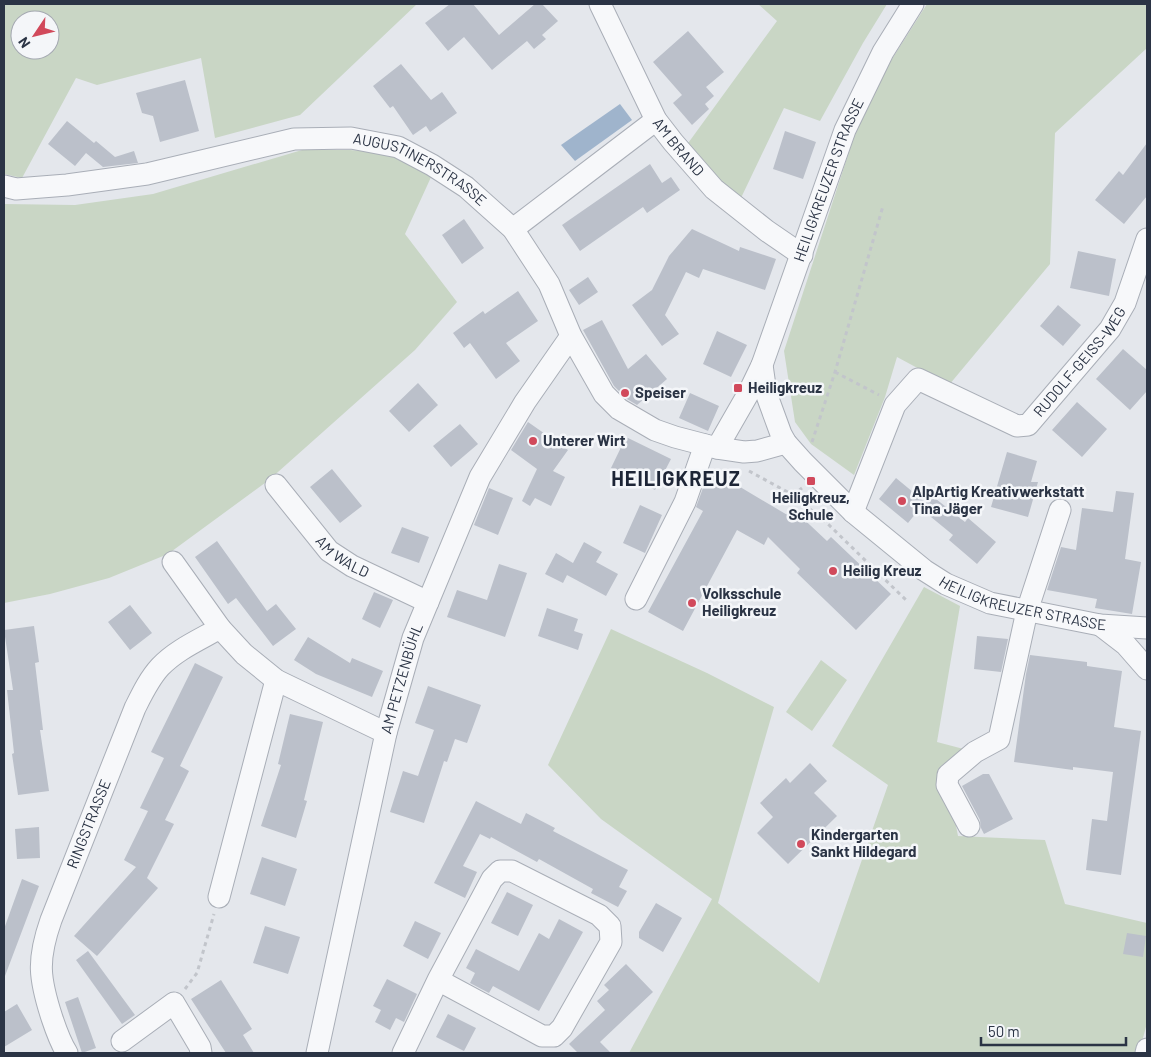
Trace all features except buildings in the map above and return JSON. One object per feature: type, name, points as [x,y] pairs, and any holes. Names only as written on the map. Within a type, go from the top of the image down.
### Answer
[{"type":"street","name":"AM BRAND","points":[[600,4],[656,120],[714,189],[767,232],[802,255]]},
{"type":"street","name":"HEILIGKREUZER STRASSE","points":[[636,599],[711,446],[748,394],[762,364],[845,130],[883,52],[912,4]]},
{"type":"street","points":[[513,229],[656,120]]},
{"type":"street","name":"AUGUSTINERSTRASSE","points":[[4,186],[16,189],[68,185],[147,174],[294,139],[351,138],[398,147],[432,164],[466,187],[513,229],[549,284],[571,336],[604,394],[619,409],[655,430],[711,446]]},
{"type":"street","name":"RUDOLF-GEISS-WEG","points":[[853,512],[895,405],[918,379],[1017,426],[1028,424],[1110,330],[1125,303],[1147,239]]},
{"type":"street","name":"AM PETZENBÜHL","points":[[317,1053],[386,733],[413,638],[480,477],[525,402],[571,336]]},
{"type":"street","name":"HEILIGKREUZER STRASSE","points":[[762,364],[766,393],[786,443],[810,470],[853,512],[924,570],[946,584],[990,603],[1100,625],[1126,645],[1147,669]]},
{"type":"street","points":[[711,446],[744,452],[757,451],[786,443]]},
{"type":"street","name":"AM WALD","points":[[276,485],[329,551],[352,566],[428,602]]},
{"type":"street","points":[[969,826],[947,785],[948,776],[975,752],[999,739],[1027,611],[1060,510]]},
{"type":"street","points":[[173,562],[220,628],[244,654],[276,680],[386,733]]},
{"type":"street","points":[[1100,625],[1147,628]]},
{"type":"street","name":"RINGSTRASSE","points":[[67,1053],[60,1043],[40,975],[43,944],[51,920],[144,691],[160,667],[180,650],[220,628]]},
{"type":"street","points":[[219,897],[276,680]]},
{"type":"street","points":[[403,1053],[438,980],[492,879],[500,871],[512,871],[599,916],[610,926],[611,942],[562,1028],[554,1036],[542,1036],[438,980]]},
{"type":"street","points":[[122,1041],[174,1003],[200,1047],[201,1053]]},
{"type":"street","points":[[1146,1053],[1147,1049]]},
{"type":"path","points":[[811,444],[835,372],[883,206]]},
{"type":"path","points":[[835,372],[885,397]]},
{"type":"path","points":[[744,452],[749,472],[793,496],[829,525],[906,600]]},
{"type":"path","points":[[174,1003],[197,973],[219,897]]},
{"type":"green space","points":[[4,4],[417,4],[300,115],[215,138],[201,58],[97,85],[76,78],[22,178],[4,174]]},
{"type":"green space","points":[[758,4],[887,4],[820,121],[784,108],[740,200],[686,146],[777,21]]},
{"type":"green space","points":[[927,4],[1147,4],[1147,48],[1055,133],[1050,264],[949,385],[897,357],[885,397],[854,475],[811,444],[795,422],[784,351],[864,106]]},
{"type":"green space","points":[[302,150],[350,150],[394,154],[432,175],[405,234],[457,302],[415,350],[269,480],[168,554],[109,578],[50,594],[4,603],[4,204],[75,205],[153,194]]},
{"type":"green space","points":[[924,587],[960,606],[937,742],[975,752],[946,774],[958,836],[1045,840],[1065,904],[1147,923],[1147,1023],[1139,1053],[629,1053],[712,899],[601,819],[548,765],[611,629],[707,673],[774,707],[718,903],[819,983],[888,785],[832,746]]},
{"type":"green space","points":[[821,660],[847,680],[812,731],[786,712]]},
{"type":"water","points":[[620,104],[632,120],[575,161],[561,145]]},
{"type":"place","name":"Heiligkreuz","points":[[738,388]]},
{"type":"place","name":"Speiser","points":[[625,393]]},
{"type":"place","name":"Unterer Wirt","points":[[533,441]]},
{"type":"place","name":"Heiligkreuz, Schule","points":[[811,481]]},
{"type":"place","name":"AlpArtig Kreativwerkstatt Tina Jäger","points":[[902,501]]},
{"type":"place","name":"Heilig Kreuz","points":[[833,571]]},
{"type":"place","name":"Volksschule Heiligkreuz","points":[[692,603]]},
{"type":"place","name":"Kindergarten Sankt Hildegard","points":[[801,844]]},
{"type":"district","name":"HEILIGKREUZ","points":[[676,479]]}]
